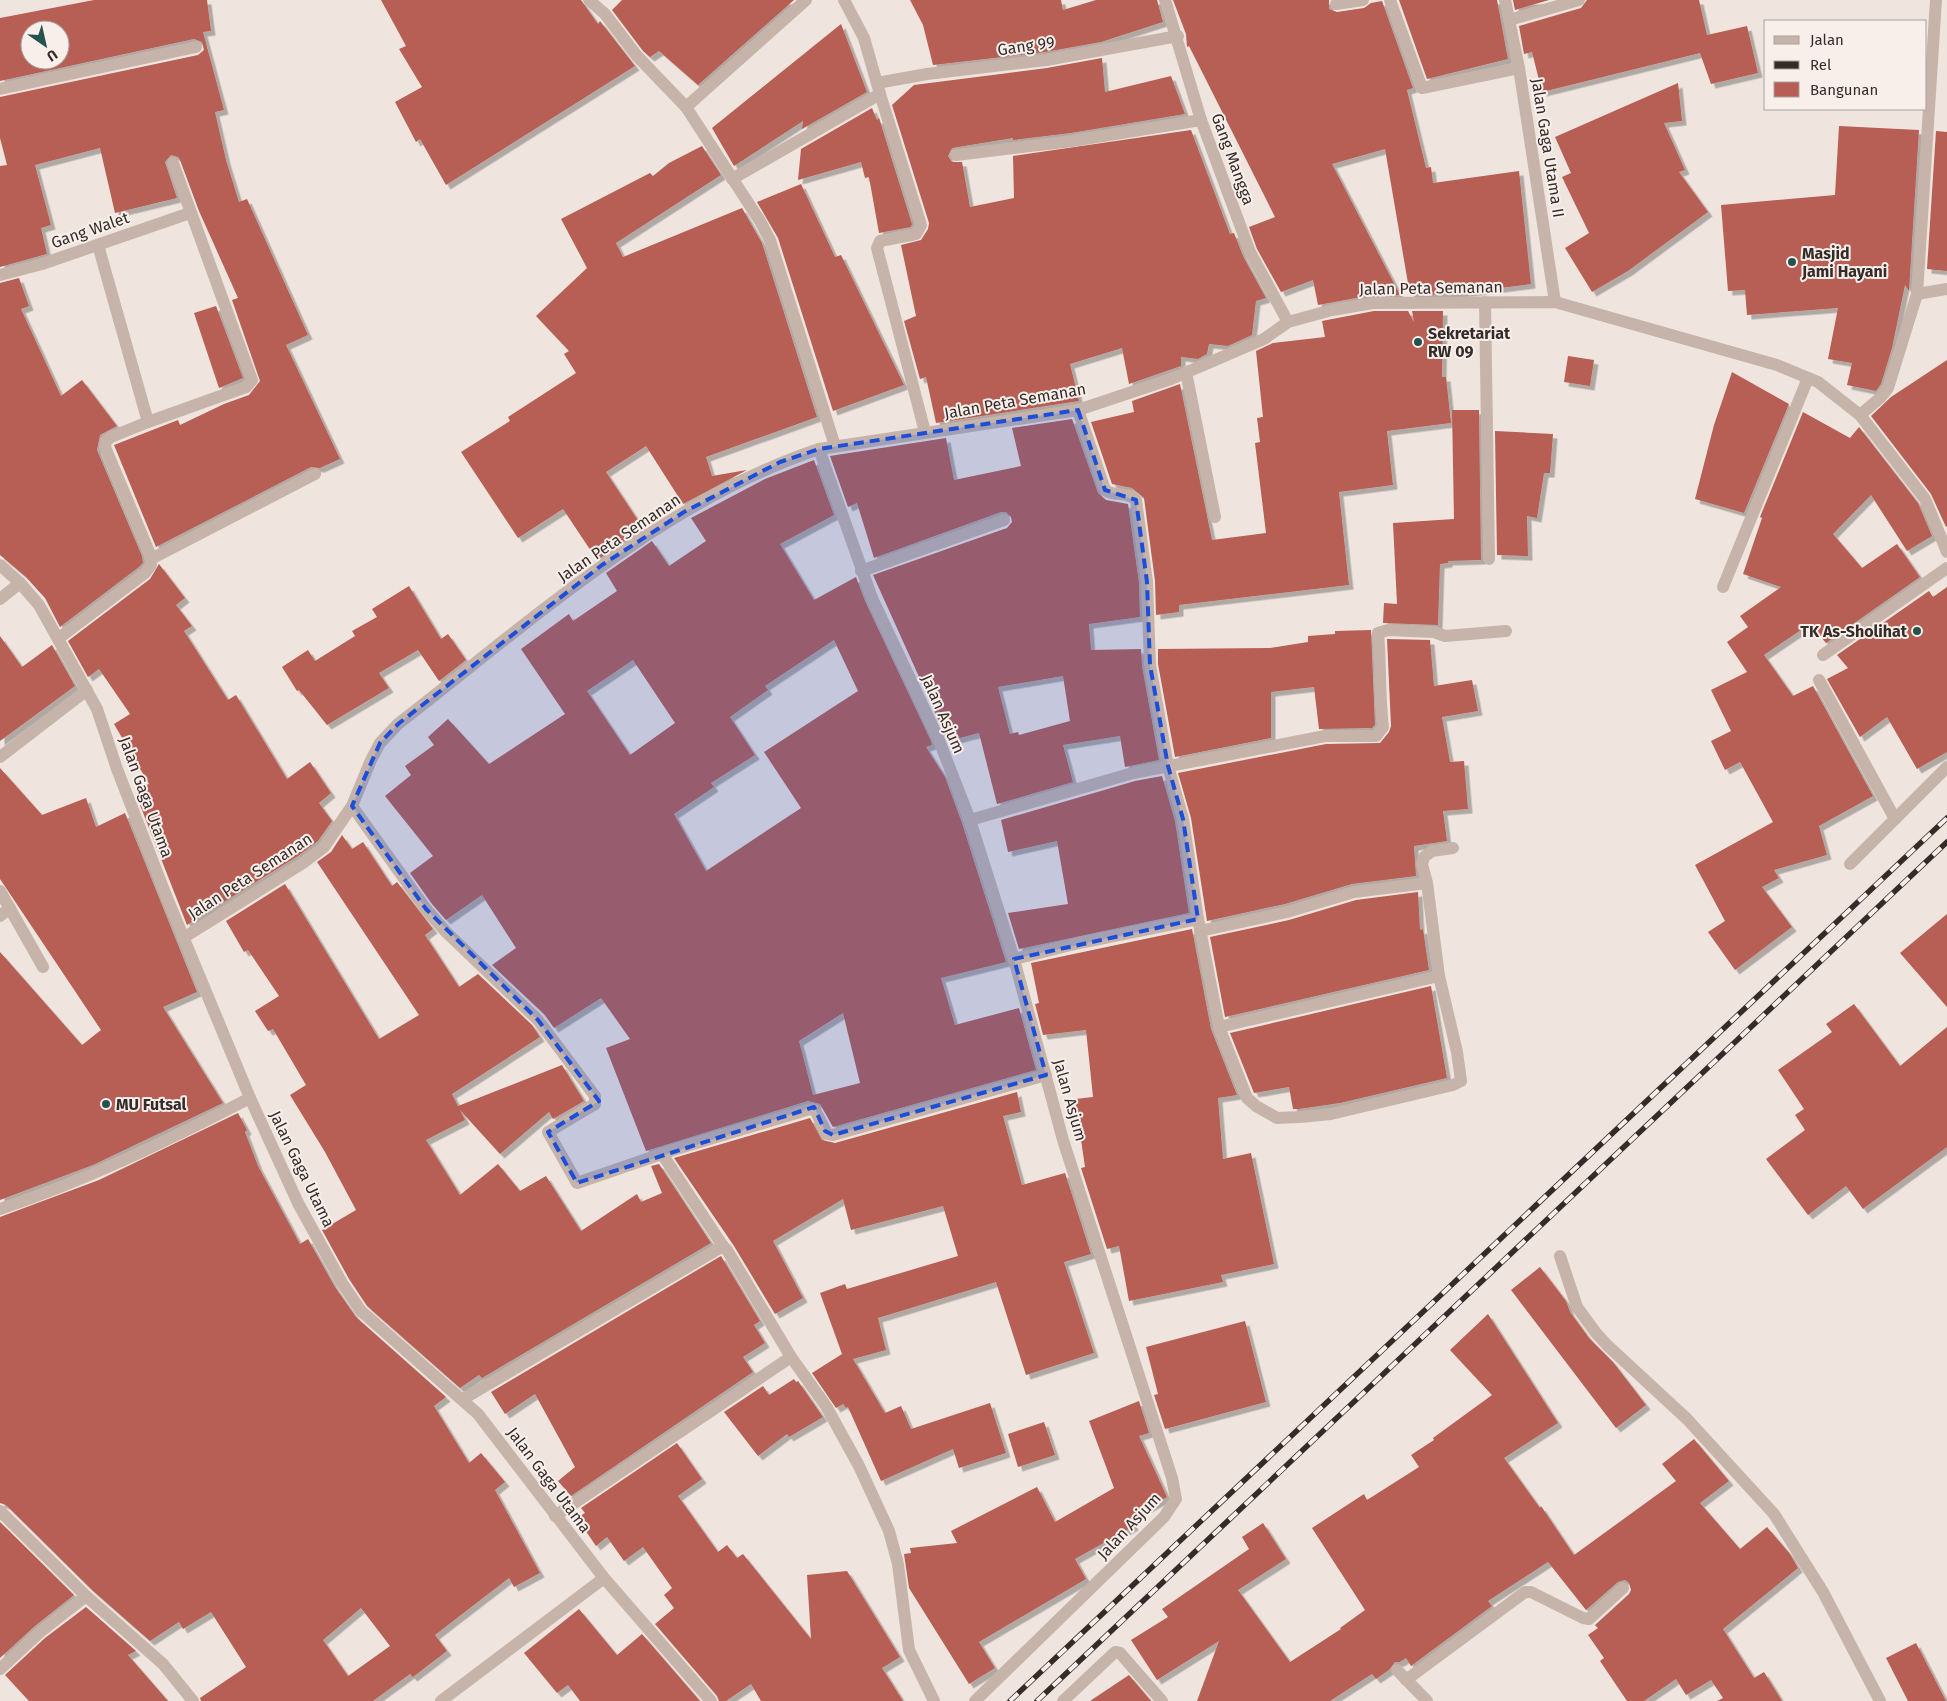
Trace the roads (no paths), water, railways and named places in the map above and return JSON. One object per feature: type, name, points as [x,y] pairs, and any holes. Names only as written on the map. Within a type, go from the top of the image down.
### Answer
[{"type":"street","points":[[589,0],[605,14],[637,56],[686,106],[770,240],[835,446]]},
{"type":"street","points":[[686,106],[806,0]]},
{"type":"street","name":"Gang Mangga","points":[[1166,0],[1201,120],[1250,252],[1288,322]]},
{"type":"street","points":[[1336,4],[1362,0]]},
{"type":"street","points":[[1390,0],[1422,88],[1519,68]]},
{"type":"street","name":"Jalan Gaga Utama II","points":[[1505,0],[1519,68],[1555,302]]},
{"type":"street","points":[[1509,20],[1579,0]]},
{"type":"street","points":[[1860,415],[1880,398],[1888,388],[1917,294],[1936,0]]},
{"type":"street","points":[[847,1],[864,38],[920,225],[916,234],[880,241],[876,248],[925,432]]},
{"type":"street","name":"Gang 99","points":[[732,178],[879,88],[927,74],[1046,60],[1178,36]]},
{"type":"street","points":[[0,89],[196,46]]},
{"type":"street","points":[[956,155],[1072,141],[1201,120]]},
{"type":"street","points":[[59,638],[145,573],[151,565],[151,559],[105,447],[106,441],[111,437],[148,422],[246,387],[252,380],[173,163]]},
{"type":"street","name":"Gang Walet","points":[[0,276],[190,213]]},
{"type":"street","points":[[98,244],[148,422]]},
{"type":"street","points":[[1917,294],[1947,288]]},
{"type":"street","points":[[1485,302],[1489,559]]},
{"type":"street","name":"Jalan Peta Semanan","points":[[184,938],[303,863],[324,847],[352,806],[380,743],[398,724],[602,565],[684,512],[780,462],[818,449],[1078,410],[1186,372],[1264,338],[1288,322],[1332,310],[1373,303],[1555,302],[1777,366],[1808,378],[1818,382],[1860,415],[1925,499],[1947,552]]},
{"type":"street","points":[[1186,372],[1214,517]]},
{"type":"street","points":[[1723,587],[1808,378]]},
{"type":"street","points":[[1078,410],[1105,490],[1111,494],[1130,496],[1136,500],[1147,582],[1150,665],[1168,766],[1183,819],[1199,925],[1219,1027],[1248,1098],[1256,1106],[1276,1118],[1331,1114],[1459,1083],[1462,1078],[1454,1036],[1438,976],[1427,883],[1422,864],[1424,857],[1432,851],[1454,848]]},
{"type":"street","name":"Jalan Asjum","points":[[818,449],[861,570],[938,738],[970,820],[1014,959],[1064,1140],[1112,1297],[1172,1478],[1176,1499],[1164,1517],[975,1701]]},
{"type":"street","points":[[151,559],[315,474]]},
{"type":"street","points":[[861,570],[1004,520]]},
{"type":"street","name":"Jalan Gaga Utama","points":[[0,565],[20,583],[39,606],[98,708],[116,769],[250,1098],[298,1203],[342,1283],[361,1311],[478,1414],[604,1578],[711,1701]]},
{"type":"street","points":[[1823,655],[1947,568]]},
{"type":"street","points":[[0,599],[20,583]]},
{"type":"street","points":[[970,820],[1124,775],[1324,736],[1376,736],[1383,727],[1380,700],[1381,661],[1378,633],[1388,630],[1434,632],[1445,636],[1506,632]]},
{"type":"street","points":[[1819,680],[1895,819]]},
{"type":"street","points":[[0,757],[87,690]]},
{"type":"street","points":[[1850,864],[1947,767]]},
{"type":"street","points":[[352,806],[426,909],[446,932],[538,1020],[596,1096],[594,1104],[548,1132],[575,1182],[585,1181],[662,1154],[810,1109],[815,1110],[827,1134],[833,1135],[1046,1075]]},
{"type":"street","points":[[1014,959],[1079,943],[1287,912],[1354,892],[1427,883]]},
{"type":"street","points":[[0,891],[5,912],[44,967]]},
{"type":"street","points":[[1219,1027],[1438,976]]},
{"type":"street","points":[[0,1208],[44,1194],[100,1171],[250,1098]]},
{"type":"street","points":[[662,1154],[723,1246],[791,1357],[826,1406],[859,1466],[889,1531],[898,1564],[909,1650],[934,1701]]},
{"type":"street","points":[[463,1399],[723,1246]]},
{"type":"street","points":[[1560,1256],[1577,1307],[1596,1333],[1687,1419],[1774,1514],[1823,1592],[1880,1701]]},
{"type":"street","points":[[555,1516],[791,1357]]},
{"type":"street","points":[[0,1511],[86,1596],[163,1664],[193,1701]]},
{"type":"street","points":[[441,1701],[604,1578]]},
{"type":"street","points":[[1427,1701],[1402,1675],[1524,1592],[1531,1592],[1583,1618],[1589,1619],[1623,1588]]},
{"type":"street","points":[[0,1669],[40,1632],[86,1596]]},
{"type":"street","points":[[1063,1701],[1115,1652],[1120,1653],[1162,1701]]},
{"type":"railway","points":[[1010,1701],[1947,818]]},
{"type":"railway","points":[[1037,1701],[1947,842]]},
{"type":"place","name":"Masjid Jami Hayani","points":[[1792,262]]},
{"type":"place","name":"Sekretariat RW 09","points":[[1418,342]]},
{"type":"place","name":"TK As-Sholihat","points":[[1917,631]]},
{"type":"place","name":"MU Futsal","points":[[106,1104]]}]
